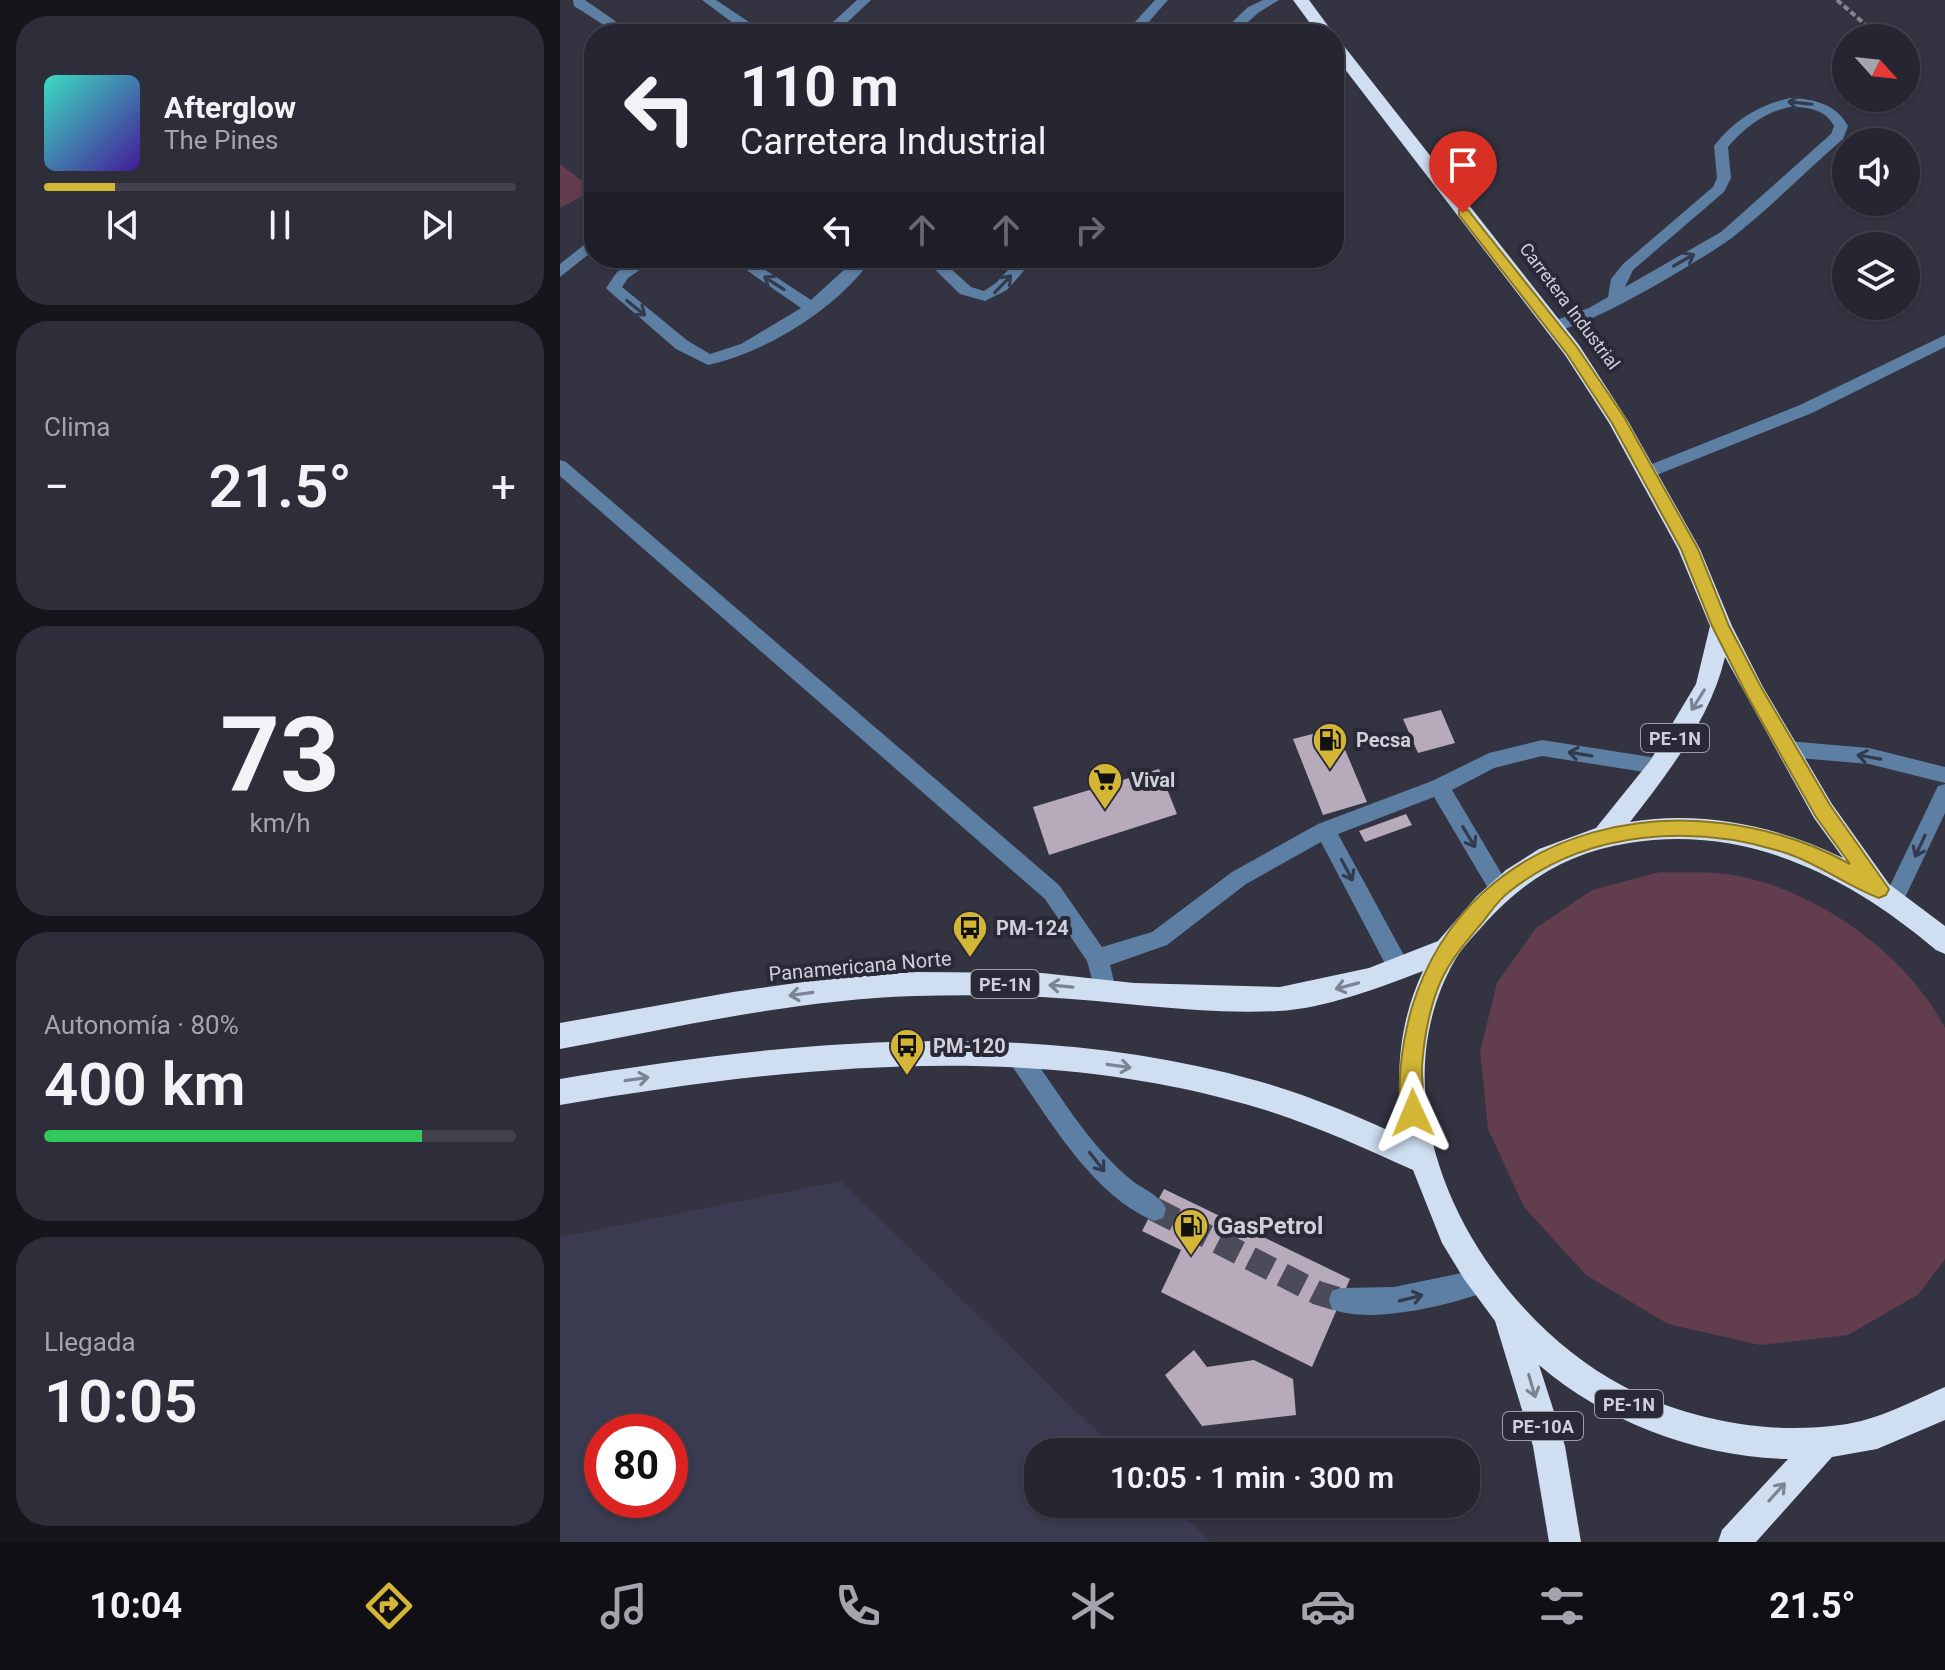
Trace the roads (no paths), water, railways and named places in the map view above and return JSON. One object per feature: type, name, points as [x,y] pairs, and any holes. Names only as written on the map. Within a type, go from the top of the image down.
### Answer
[{"type":"highway","points":[[1301,0],[1319,24]]},
{"type":"highway","name":"Carretera Industrial","points":[[1344,57],[1554,327],[1603,397],[1689,549],[1721,626],[1787,749],[1823,811],[1887,894]]},
{"type":"highway","name":"PE-1N","points":[[1604,836],[1657,766],[1707,686],[1721,626]]},
{"type":"highway","name":"PE-1N","points":[[1945,942],[1887,894],[1800,851],[1741,834],[1695,828],[1648,829],[1604,836],[1567,848],[1531,865],[1499,888],[1446,950],[1429,984],[1417,1024],[1412,1067],[1413,1113],[1422,1160],[1436,1201],[1456,1242],[1481,1281],[1507,1312],[1550,1353],[1598,1388],[1652,1415],[1708,1434],[1766,1444],[1823,1444],[1875,1435],[1922,1417],[1945,1403]]},
{"type":"highway","name":"Panamericana Norte","points":[[560,1036],[824,991],[978,983],[1105,990],[1134,995],[1280,999],[1323,992],[1446,950]]},
{"type":"highway","points":[[560,1092],[783,1060],[922,1050],[1017,1054],[1157,1071],[1234,1087],[1325,1117],[1422,1160]]},
{"type":"highway","name":"PE-10A","points":[[1507,1312],[1549,1446],[1565,1542]]},
{"type":"highway","points":[[1734,1542],[1823,1444]]},
{"type":"street","points":[[579,0],[579,3],[612,24]]},
{"type":"street","points":[[708,0],[743,24]]},
{"type":"street","points":[[838,24],[865,0]]},
{"type":"street","points":[[1140,24],[1162,0]]},
{"type":"street","points":[[1238,24],[1253,10],[1273,0]]},
{"type":"street","points":[[1554,327],[1595,312],[1726,235],[1838,136],[1841,126],[1837,118],[1829,110],[1808,102],[1783,102],[1772,105],[1728,137],[1721,146],[1724,178],[1719,189],[1628,267],[1619,279],[1616,298]]},
{"type":"street","points":[[560,272],[584,251]]},
{"type":"street","points":[[633,268],[622,275],[614,288],[702,358],[718,359],[784,326],[858,268]]},
{"type":"street","points":[[752,268],[811,307]]},
{"type":"street","points":[[941,268],[966,294],[981,297],[995,293],[1018,268]]},
{"type":"street","points":[[1648,472],[1806,409],[1945,340]]},
{"type":"street","points":[[560,466],[1052,892],[1097,958],[1105,990]]},
{"type":"street","points":[[1097,958],[1127,954],[1159,942],[1239,878],[1282,851],[1325,830],[1439,787],[1489,761],[1542,748],[1657,766]]},
{"type":"street","points":[[1787,749],[1869,756],[1945,775]]},
{"type":"street","points":[[1439,787],[1499,888]]},
{"type":"street","points":[[1887,894],[1945,792]]},
{"type":"street","points":[[1325,830],[1399,968]]},
{"type":"street","points":[[1017,1054],[1102,1170],[1123,1189],[1154,1209]]},
{"type":"street","points":[[1341,1300],[1366,1304],[1392,1302],[1481,1281]]},
{"type":"tunnel","points":[[1154,1209],[1318,1293],[1341,1300]]},
{"type":"place","name":"Pecsa","points":[[1330,771]]},
{"type":"place","name":"Vival","points":[[1105,811]]},
{"type":"place","name":"PM-124","points":[[970,959]]},
{"type":"place","name":"PM-120","points":[[907,1077]]},
{"type":"place","name":"GasPetrol","points":[[1191,1257]]}]
